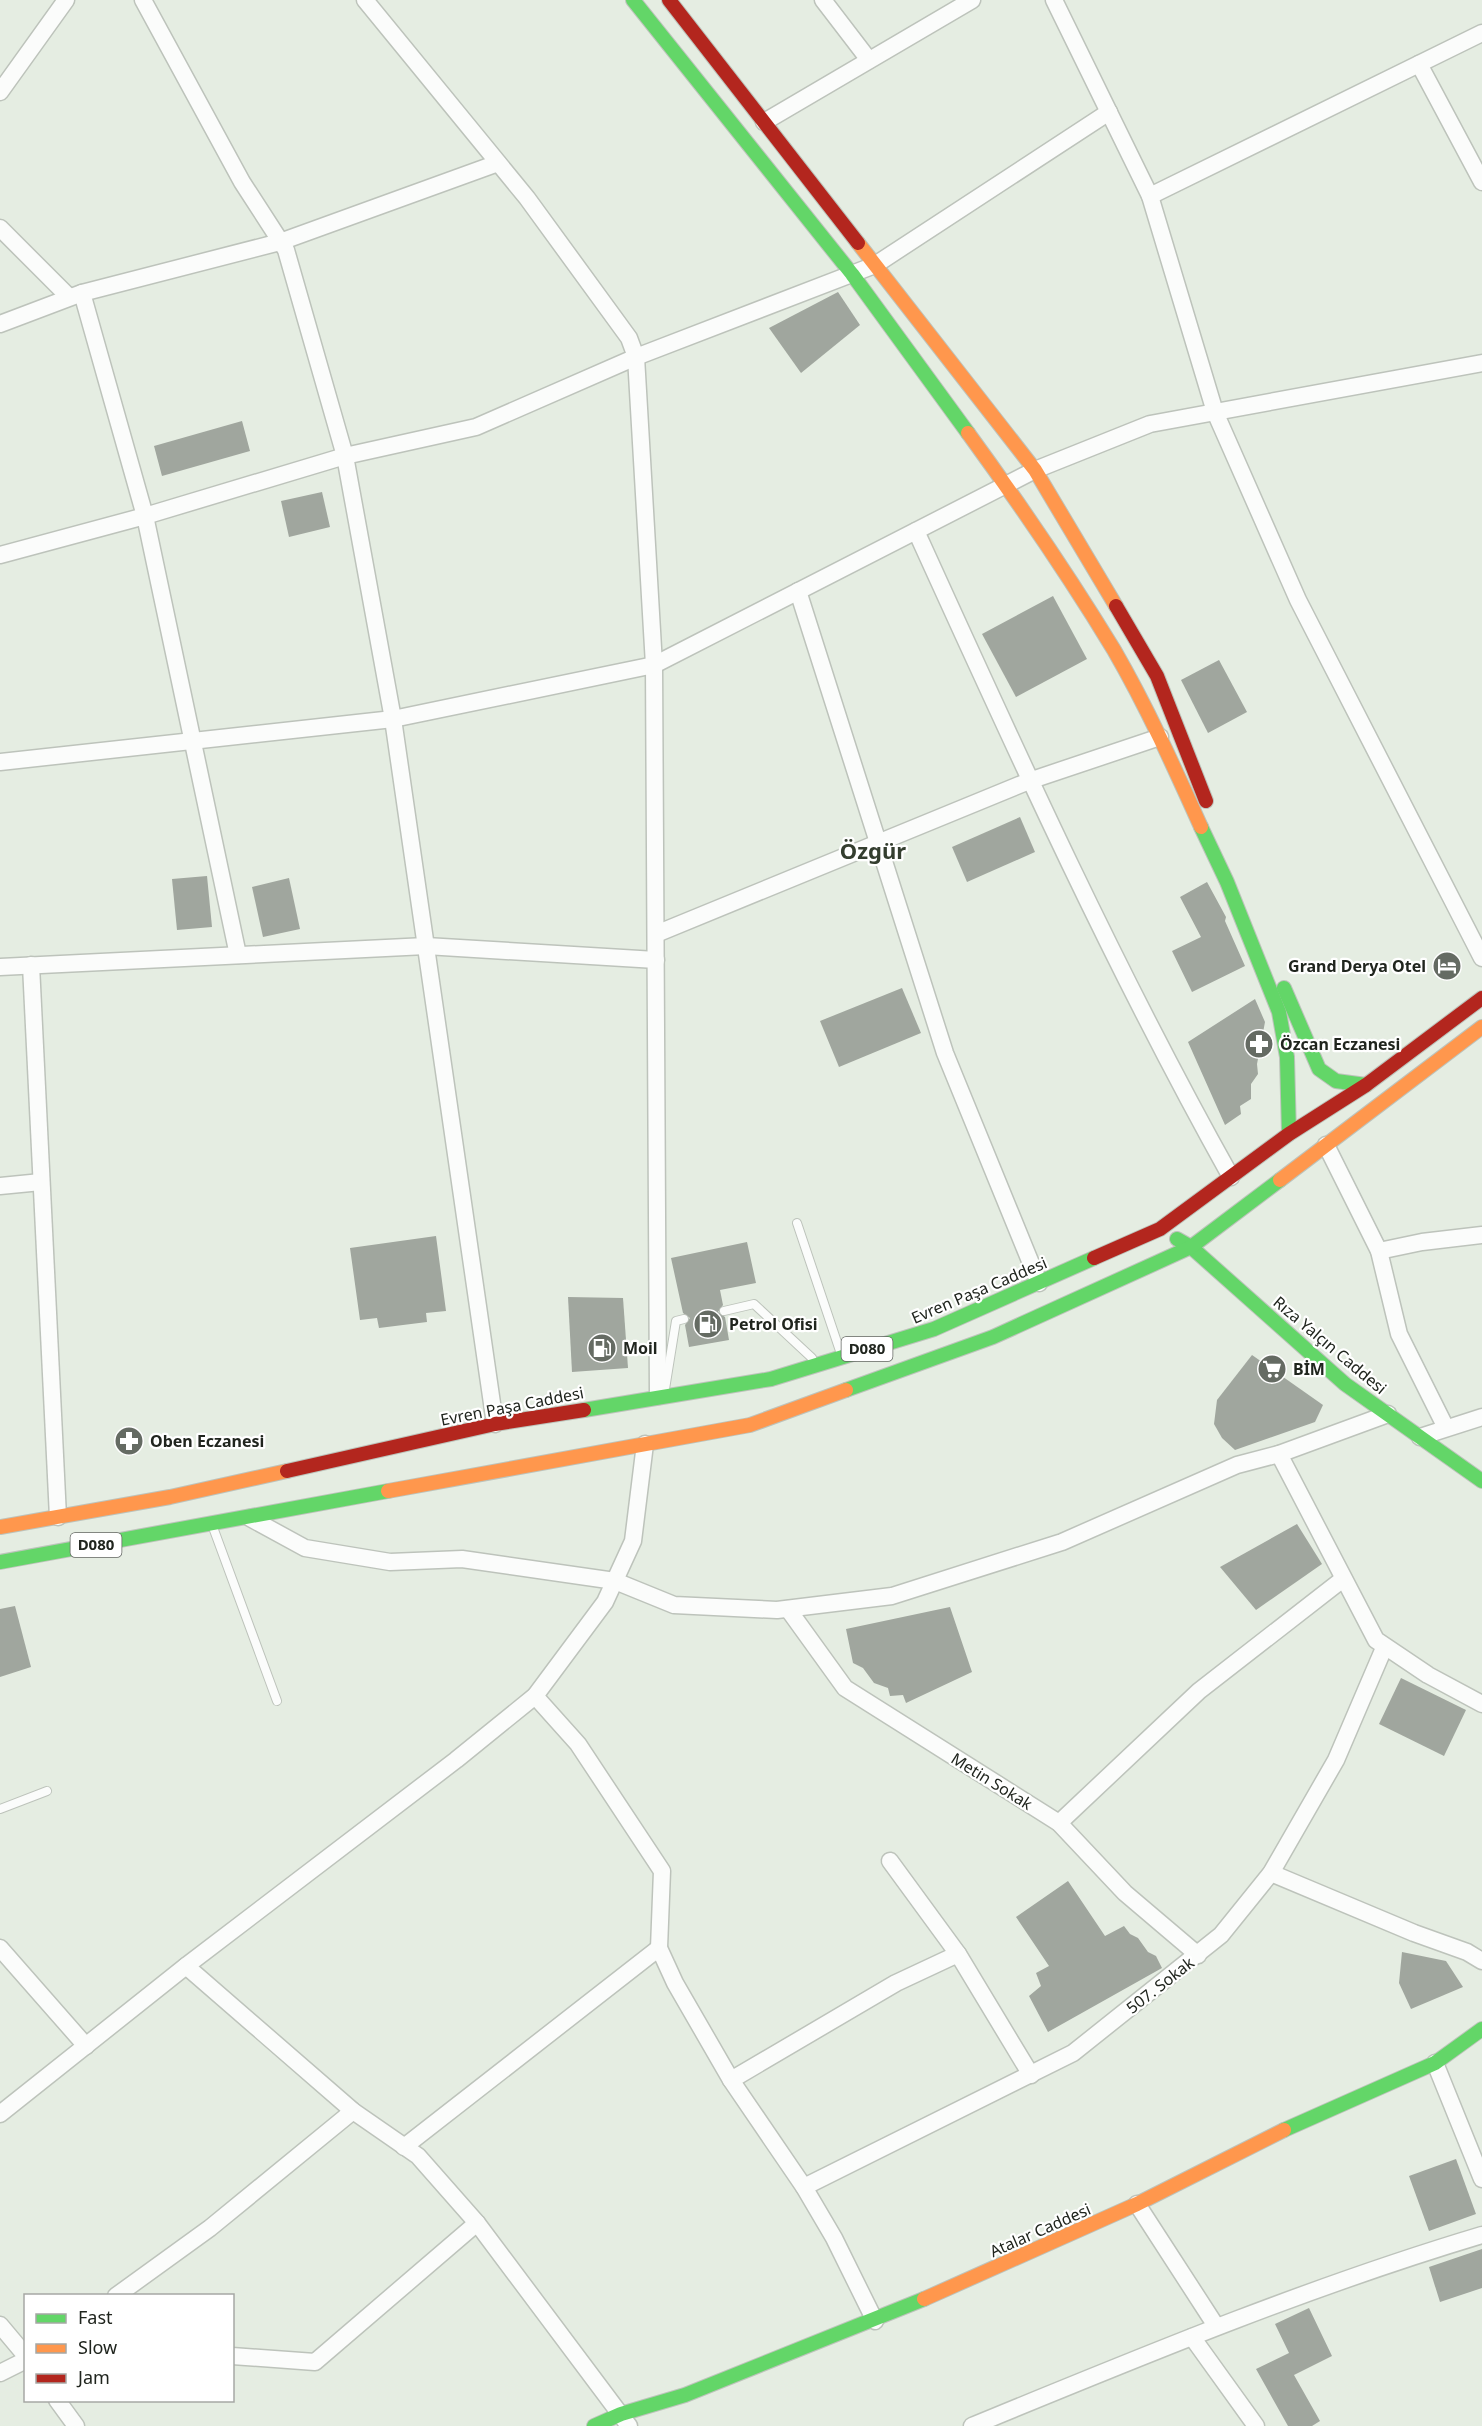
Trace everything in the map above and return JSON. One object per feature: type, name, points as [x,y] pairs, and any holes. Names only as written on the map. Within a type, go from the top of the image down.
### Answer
[{"type":"main road","points":[[633,0],[852,274],[1006,485],[1114,651],[1160,737],[1227,882],[1279,1012],[1287,1057],[1289,1134]]},
{"type":"main road","points":[[669,0],[1035,470],[1157,676],[1215,822],[1319,1069],[1336,1081],[1366,1085]]},
{"type":"main road","name":"Evren Paşa Caddesi","points":[[58,1517],[170,1497],[495,1424],[771,1379],[934,1329],[1160,1229],[1289,1134],[1366,1085],[1482,998]]},
{"type":"main road","name":"D080","points":[[0,1562],[750,1425],[993,1337],[1191,1247],[1482,1027]]},
{"type":"main road","name":"Rıza Yalçın Caddesi","points":[[1160,1229],[1191,1247],[1345,1384],[1482,1481]]},
{"type":"main road","name":"D080","points":[[0,1527],[58,1517]]},
{"type":"main road","name":"Atalar Caddesi","points":[[594,2426],[625,2420],[875,2321],[1137,2204],[1260,2140],[1435,2063],[1482,2029]]},
{"type":"street","points":[[0,92],[66,0]]},
{"type":"street","points":[[143,0],[243,182],[286,250],[345,456],[393,719],[495,1424]]},
{"type":"street","points":[[365,0],[498,163],[629,338],[636,357],[654,664],[661,1396]]},
{"type":"street","points":[[823,0],[870,60]]},
{"type":"street","points":[[764,122],[972,0]]},
{"type":"street","points":[[1054,0],[1150,196],[1215,412],[1298,600],[1482,958]]},
{"type":"street","points":[[1150,196],[1482,33]]},
{"type":"street","points":[[1419,64],[1482,182]]},
{"type":"street","points":[[0,555],[145,516],[345,456],[476,427],[636,357],[875,265],[1109,112]]},
{"type":"street","points":[[0,324],[76,295],[280,242],[498,163]]},
{"type":"street","points":[[0,228],[76,295],[145,516],[238,955]]},
{"type":"street","points":[[0,762],[194,743],[393,719],[654,664],[1035,470],[1150,424],[1482,363]]},
{"type":"street","points":[[916,531],[1029,782],[1177,1081],[1231,1178]]},
{"type":"street","points":[[798,591],[945,1053],[1039,1283]]},
{"type":"street","points":[[656,934],[1029,782],[1160,737]]},
{"type":"street","points":[[0,966],[426,946],[656,960]]},
{"type":"street","points":[[31,965],[58,1517]]},
{"type":"street","points":[[1326,1145],[1379,1251],[1400,1334],[1446,1428]]},
{"type":"street","points":[[0,1186],[41,1182]]},
{"type":"street","points":[[1379,1251],[1422,1242],[1482,1235]]},
{"type":"street","points":[[248,1517],[305,1548],[390,1562],[462,1559],[615,1581],[674,1605],[788,1609],[892,1596],[1062,1542],[1237,1465],[1279,1454],[1388,1414]]},
{"type":"street","points":[[1420,1437],[1482,1417]]},
{"type":"street","points":[[0,2114],[186,1966],[456,1760],[534,1696],[605,1602],[633,1541],[645,1444]]},
{"type":"street","points":[[1279,1454],[1376,1640],[1384,1648],[1482,1704]]},
{"type":"street","points":[[1059,1823],[1199,1691],[1343,1579]]},
{"type":"street","name":"Metin Sokak","points":[[788,1609],[845,1688],[1059,1823],[1125,1893],[1198,1955]]},
{"type":"street","name":"507. Sokak","points":[[804,2187],[1073,2053],[1221,1935],[1272,1873],[1336,1760],[1384,1648]]},
{"type":"street","points":[[534,1696],[578,1744],[662,1871],[659,1948],[691,2014],[731,2080],[804,2187],[834,2238],[875,2321]]},
{"type":"street","points":[[891,1860],[958,1954],[1031,2074]]},
{"type":"street","points":[[1272,1873],[1413,1933],[1467,1952],[1482,1961]]},
{"type":"street","points":[[0,1948],[86,2046]]},
{"type":"street","points":[[404,2147],[659,1948]]},
{"type":"street","points":[[731,2080],[896,1983],[958,1954]]},
{"type":"street","points":[[186,1966],[353,2111],[418,2156],[477,2223],[625,2420]]},
{"type":"street","points":[[1435,2063],[1482,2179]]},
{"type":"street","points":[[117,2294],[210,2228],[353,2111]]},
{"type":"street","points":[[1137,2204],[1216,2326]]},
{"type":"street","points":[[234,2356],[315,2362],[477,2223]]},
{"type":"street","points":[[980,2424],[1216,2326],[1420,2254],[1482,2235]]},
{"type":"street","points":[[0,2325],[24,2355]]},
{"type":"street","points":[[1192,2337],[1256,2426]]},
{"type":"street","points":[[0,2373],[24,2359]]},
{"type":"street","points":[[58,2402],[76,2426]]},
{"type":"lane","points":[[797,1223],[842,1357]]},
{"type":"lane","points":[[724,1311],[754,1304],[819,1364]]},
{"type":"lane","points":[[661,1396],[676,1321],[684,1319]]},
{"type":"lane","points":[[212,1523],[277,1701]]},
{"type":"lane","points":[[0,1809],[47,1791]]},
{"type":"building","points":[[838,292],[860,325],[801,373],[769,328]]},
{"type":"building","points":[[242,421],[250,451],[162,476],[154,446]]},
{"type":"building","points":[[322,492],[330,527],[289,537],[281,501]]},
{"type":"building","points":[[1053,596],[1087,659],[1016,697],[982,634]]},
{"type":"building","points":[[1219,660],[1247,712],[1208,733],[1181,680]]},
{"type":"building","points":[[1020,817],[1035,852],[967,882],[952,847]]},
{"type":"building","points":[[207,876],[212,927],[177,930],[172,879]]},
{"type":"building","points":[[289,878],[300,929],[263,937],[252,887]]},
{"type":"building","points":[[1207,882],[1226,917],[1225,921],[1245,966],[1192,992],[1172,951],[1201,937],[1180,897]]},
{"type":"building","points":[[902,988],[921,1033],[839,1067],[820,1021]]},
{"type":"building","points":[[1255,999],[1265,1022],[1257,1064],[1258,1074],[1251,1084],[1251,1099],[1240,1106],[1241,1114],[1225,1125],[1188,1042]]},
{"type":"building","points":[[436,1236],[446,1311],[426,1313],[427,1322],[379,1328],[377,1318],[360,1320],[350,1248]]},
{"type":"building","points":[[747,1242],[756,1283],[720,1290],[723,1305],[718,1312],[725,1317],[729,1340],[689,1347],[685,1325],[690,1318],[683,1313],[671,1258]]},
{"type":"building","points":[[568,1297],[623,1298],[628,1368],[572,1372]]},
{"type":"building","points":[[1252,1355],[1323,1405],[1315,1422],[1235,1450],[1222,1438],[1214,1424],[1217,1400]]},
{"type":"building","points":[[1297,1524],[1322,1564],[1256,1610],[1220,1567]]},
{"type":"building","points":[[15,1606],[31,1667],[0,1677],[0,1609]]},
{"type":"building","points":[[950,1607],[972,1672],[906,1703],[903,1695],[890,1696],[888,1688],[874,1683],[863,1668],[853,1663],[846,1629]]},
{"type":"building","points":[[1401,1678],[1466,1710],[1444,1756],[1379,1724]]},
{"type":"building","points":[[1068,1881],[1105,1936],[1124,1926],[1130,1934],[1138,1938],[1148,1952],[1156,1956],[1162,1968],[1048,2032],[1029,1996],[1041,1986],[1036,1973],[1049,1966],[1016,1917]]},
{"type":"building","points":[[1402,1952],[1446,1961],[1463,1987],[1411,2009],[1399,1983]]},
{"type":"building","points":[[1456,2159],[1476,2214],[1429,2231],[1409,2176]]},
{"type":"building","points":[[1482,2249],[1482,2288],[1440,2302],[1429,2267]]},
{"type":"building","points":[[1309,2308],[1332,2356],[1294,2375],[1320,2421],[1312,2426],[1288,2426],[1256,2369],[1289,2353],[1275,2324]]},
{"type":"traffic: fast","points":[[633,0],[852,274],[968,433]]},
{"type":"traffic: fast","points":[[1201,827],[1227,882],[1279,1012],[1287,1057],[1289,1134]]},
{"type":"traffic: fast","points":[[1284,988],[1319,1069],[1336,1081],[1366,1085]]},
{"type":"traffic: fast","points":[[846,1390],[993,1337],[1191,1247],[1280,1180]]},
{"type":"traffic: fast","points":[[1177,1239],[1191,1247],[1345,1384],[1482,1481]]},
{"type":"traffic: fast","points":[[584,1410],[771,1379],[934,1329],[1094,1258]]},
{"type":"traffic: fast","points":[[0,1562],[388,1491]]},
{"type":"traffic: fast","points":[[1284,2130],[1435,2063],[1482,2029]]},
{"type":"traffic: fast","points":[[594,2426],[621,2414],[685,2395],[924,2299]]},
{"type":"traffic: slow","points":[[858,243],[1035,470],[1116,606]]},
{"type":"traffic: slow","points":[[968,433],[1043,540],[1114,650],[1149,715],[1201,827]]},
{"type":"traffic: slow","points":[[1280,1180],[1482,1027]]},
{"type":"traffic: slow","points":[[388,1491],[750,1425],[846,1390]]},
{"type":"traffic: slow","points":[[0,1527],[170,1497],[287,1471]]},
{"type":"traffic: slow","points":[[924,2299],[1137,2204],[1284,2130]]},
{"type":"traffic: jam","points":[[669,0],[858,243]]},
{"type":"traffic: jam","points":[[1116,606],[1157,676],[1206,801]]},
{"type":"traffic: jam","points":[[1094,1258],[1160,1229],[1289,1134],[1366,1085],[1482,998]]},
{"type":"traffic: jam","points":[[287,1471],[495,1424],[584,1410]]},
{"type":"place","name":"Grand Derya Otel","points":[[1447,966]]},
{"type":"place","name":"Özcan Eczanesi","points":[[1259,1044]]},
{"type":"place","name":"Petrol Ofisi","points":[[708,1324]]},
{"type":"place","name":"Moil","points":[[602,1348]]},
{"type":"place","name":"BİM","points":[[1272,1369]]},
{"type":"place","name":"Oben Eczanesi","points":[[129,1441]]},
{"type":"district","name":"Özgür","points":[[873,851]]}]
